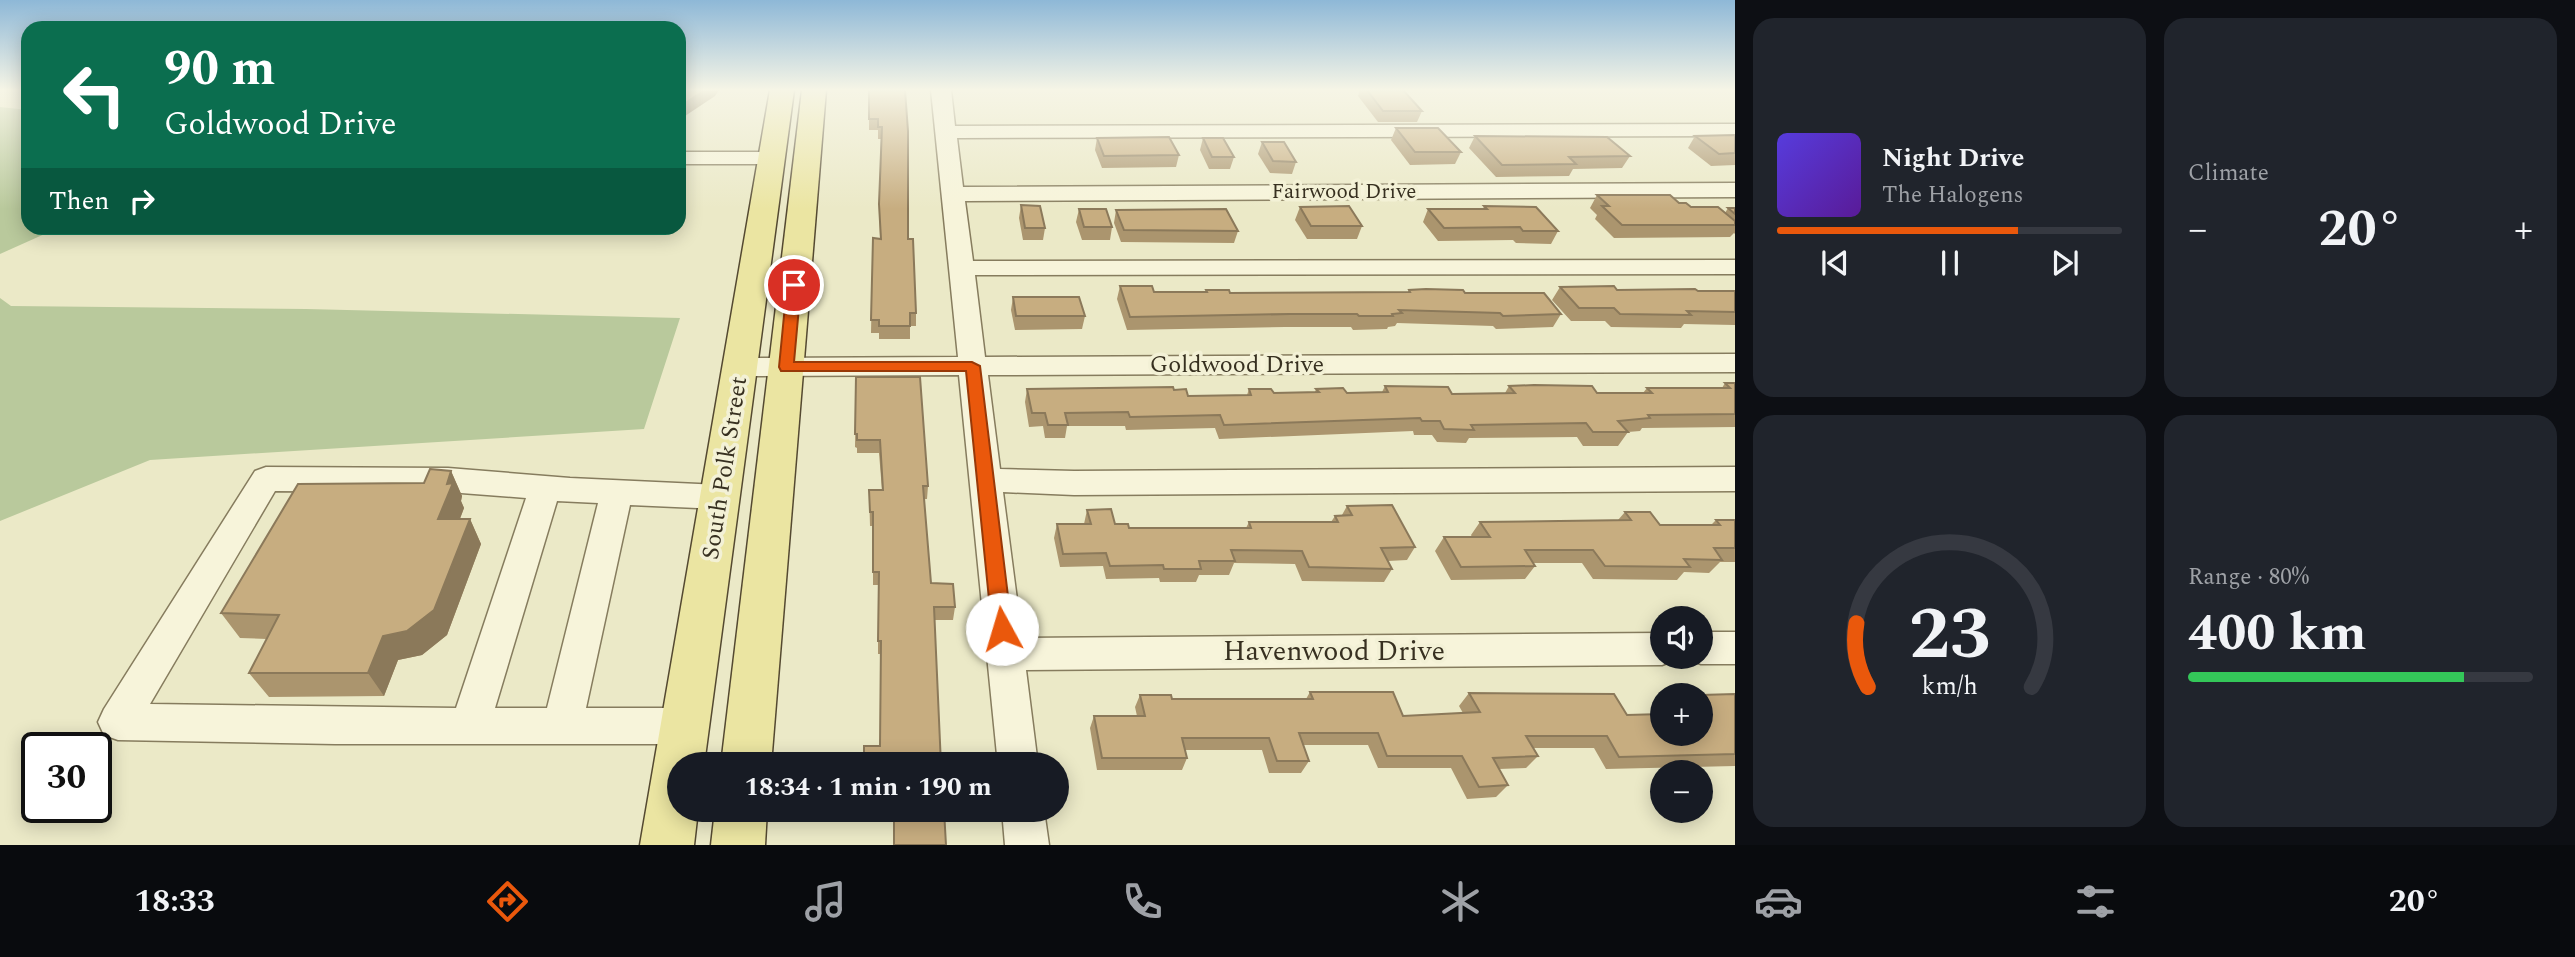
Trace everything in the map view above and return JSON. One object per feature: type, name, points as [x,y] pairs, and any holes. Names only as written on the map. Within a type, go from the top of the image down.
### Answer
[{"type":"main road","name":"South Polk Street","points":[[667,845],[776,129]]},
{"type":"main road","name":"South Polk Street","points":[[747,752],[810,129]]},
{"type":"main road","points":[[772,158],[807,158]]},
{"type":"main road","points":[[738,845],[740,822]]},
{"type":"street","points":[[1016,752],[946,132],[1735,130]]},
{"type":"street","points":[[686,159],[772,158]]},
{"type":"street","name":"Fairwood Drive","points":[[953,194],[1735,190]]},
{"type":"street","points":[[961,268],[1735,267]]},
{"type":"street","name":"Goldwood Drive","points":[[740,367],[1735,363]]},
{"type":"street","points":[[685,726],[118,722],[266,479],[448,480],[720,497]]},
{"type":"street","points":[[986,480],[1087,483],[1735,479]]},
{"type":"street","points":[[470,726],[545,488]]},
{"type":"street","points":[[562,726],[617,492]]},
{"type":"street","points":[[1713,648],[1735,648]]},
{"type":"street","name":"Havenwood Drive","points":[[1005,654],[1650,649]]},
{"type":"street","points":[[1024,822],[1027,845]]},
{"type":"green space","points":[[0,129],[21,129],[21,235],[42,235],[0,254]]},
{"type":"green space","points":[[0,298],[11,306],[306,309],[680,318],[644,429],[150,460],[0,521]]},
{"type":"building","points":[[882,129],[908,129],[908,239],[913,239],[916,313],[910,313],[910,326],[879,326],[879,320],[871,320],[873,238],[881,239],[879,204]]},
{"type":"building","points":[[1397,129],[1439,129],[1461,152],[1415,152]]},
{"type":"building","points":[[1735,135],[1735,153],[1719,154],[1695,136]]},
{"type":"building","points":[[1475,136],[1607,137],[1630,156],[1569,157],[1576,164],[1502,165]]},
{"type":"building","points":[[1169,137],[1179,155],[1104,156],[1097,138]]},
{"type":"building","points":[[1203,138],[1223,138],[1234,157],[1212,157]]},
{"type":"building","points":[[1262,142],[1284,142],[1296,162],[1273,161]]},
{"type":"building","points":[[1597,195],[1670,195],[1679,203],[1686,203],[1691,207],[1718,207],[1735,221],[1735,225],[1622,225],[1602,206],[1609,206]]},
{"type":"building","points":[[1021,205],[1040,206],[1045,228],[1025,228]]},
{"type":"building","points":[[1349,206],[1362,226],[1311,226],[1300,207]]},
{"type":"building","points":[[1484,206],[1536,207],[1558,231],[1523,231],[1520,227],[1444,228],[1428,209],[1487,209]]},
{"type":"building","points":[[1079,209],[1106,209],[1112,227],[1084,227]]},
{"type":"building","points":[[1226,209],[1238,231],[1124,230],[1116,210]]},
{"type":"building","points":[[1120,286],[1152,286],[1154,292],[1410,292],[1409,290],[1426,289],[1463,290],[1465,293],[1544,293],[1561,314],[1503,316],[1500,313],[1399,310],[1402,313],[1392,314],[1393,316],[1290,314],[1130,317]]},
{"type":"building","points":[[1614,286],[1617,290],[1735,291],[1735,312],[1687,311],[1691,315],[1620,314],[1614,308],[1579,308],[1560,287]]},
{"type":"building","points":[[1013,297],[1079,297],[1085,316],[1016,316]]},
{"type":"building","points":[[856,377],[920,377],[928,486],[923,486],[931,583],[953,584],[955,607],[934,607],[940,752],[864,752],[864,746],[880,746],[879,572],[873,572],[873,512],[870,512],[869,490],[883,490],[880,440],[857,440]]},
{"type":"building","points":[[1725,383],[1735,383],[1735,414],[1648,415],[1650,418],[1618,421],[1628,432],[1593,432],[1586,423],[1471,425],[1474,430],[1444,429],[1440,421],[1422,421],[1420,418],[1224,425],[1220,415],[1130,417],[1128,412],[1065,413],[1068,425],[1048,425],[1045,413],[1032,413],[1027,389],[1173,387],[1174,390],[1186,389],[1188,396],[1251,395],[1249,389],[1271,389],[1274,393],[1319,392],[1316,389],[1343,388],[1347,393],[1388,392],[1385,386],[1448,387],[1452,394],[1515,393],[1509,386],[1534,385],[1592,386],[1597,393],[1652,393],[1647,388],[1730,388]]},
{"type":"building","points":[[430,469],[451,471],[447,484],[453,483],[438,519],[470,519],[434,610],[407,631],[383,636],[368,673],[249,673],[279,615],[221,613],[298,484],[424,483]]},
{"type":"building","points":[[1392,505],[1415,547],[1381,548],[1392,569],[1309,567],[1302,551],[1231,550],[1235,561],[1199,561],[1201,569],[1164,569],[1163,565],[1110,566],[1106,553],[1063,554],[1057,524],[1091,524],[1087,510],[1111,509],[1115,524],[1128,524],[1129,528],[1251,528],[1249,522],[1338,522],[1335,516],[1352,515],[1347,506]]},
{"type":"building","points":[[1625,512],[1650,512],[1660,525],[1720,525],[1716,520],[1735,520],[1735,548],[1714,548],[1722,560],[1684,559],[1690,567],[1605,566],[1593,550],[1525,550],[1535,566],[1461,567],[1444,537],[1490,537],[1480,522],[1631,520]]},
{"type":"building","points":[[1310,692],[1393,692],[1403,716],[1480,712],[1469,693],[1614,694],[1627,715],[1650,714],[1650,746],[1713,746],[1713,695],[1735,694],[1735,754],[1619,757],[1607,736],[1526,736],[1538,756],[1493,758],[1508,785],[1479,787],[1462,756],[1387,756],[1378,733],[1299,733],[1309,761],[1277,761],[1269,738],[1182,738],[1187,758],[1102,758],[1094,716],[1145,716],[1140,695],[1171,695],[1172,699],[1313,699]]},
{"type":"building","points":[[894,822],[945,822],[946,845],[894,845]]},
{"type":"route","points":[[794,285],[786,367],[972,366],[1002,629]]}]
